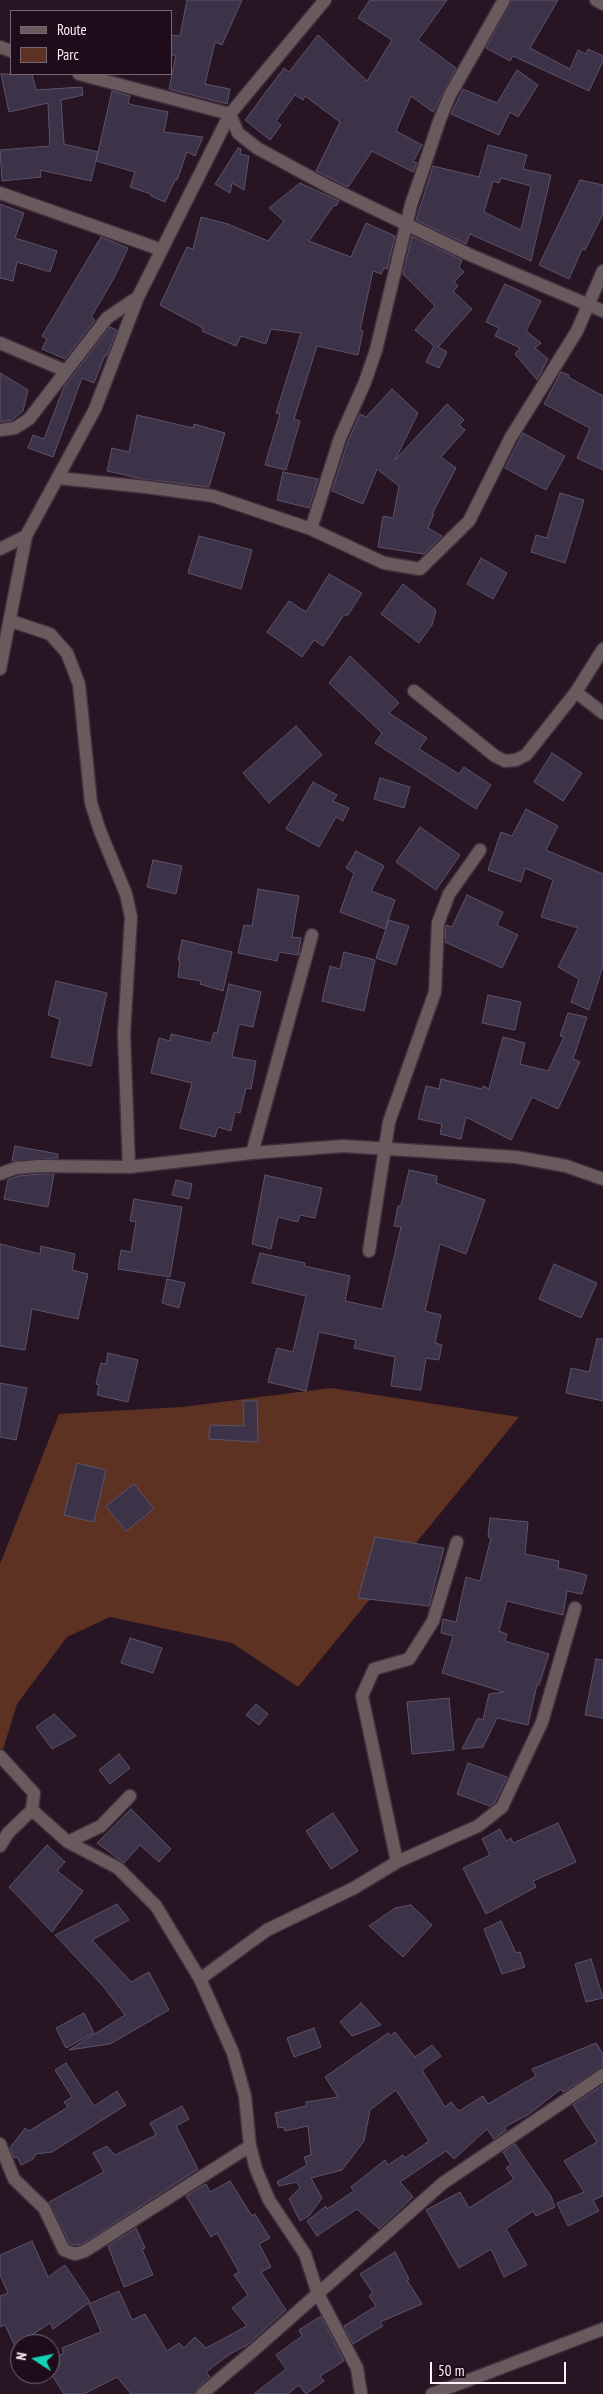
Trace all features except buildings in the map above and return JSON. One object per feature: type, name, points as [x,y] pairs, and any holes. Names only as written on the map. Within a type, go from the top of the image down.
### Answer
[{"type":"street","points":[[0,669],[11,621],[26,536],[95,409],[138,297],[230,114],[324,0]]},
{"type":"street","points":[[311,529],[340,438],[365,382],[376,350],[416,187],[450,94],[504,0]]},
{"type":"street","points":[[596,0],[603,4]]},
{"type":"street","points":[[83,75],[230,114]]},
{"type":"street","points":[[230,114],[238,133],[257,148],[329,187],[468,254],[589,303],[603,311]]},
{"type":"street","points":[[0,193],[162,250]]},
{"type":"street","points":[[58,478],[213,496],[311,529],[384,563],[402,568],[420,569],[469,521],[504,455],[510,437],[577,331],[603,271]]},
{"type":"street","points":[[0,430],[14,428],[30,419],[66,371],[93,340],[107,318],[138,297]]},
{"type":"street","points":[[0,343],[66,371]]},
{"type":"street","points":[[0,550],[26,536]]},
{"type":"street","points":[[11,621],[50,634],[67,653],[79,684],[91,803],[100,831],[126,894],[131,917],[124,1034],[129,1167]]},
{"type":"street","points":[[414,690],[495,756],[505,761],[516,760],[526,754],[576,692],[603,649]]},
{"type":"street","points":[[576,692],[603,713]]},
{"type":"street","points":[[369,1251],[389,1122],[435,992],[438,923],[449,894],[480,850]]},
{"type":"street","points":[[252,1153],[312,935]]},
{"type":"street","points":[[0,1174],[16,1168],[39,1166],[129,1167],[252,1153],[344,1146],[516,1157],[566,1166],[603,1179]]},
{"type":"street","points":[[397,1862],[362,1696],[374,1669],[409,1659],[433,1621],[457,1542]]},
{"type":"street","points":[[200,1979],[267,1930],[354,1888],[397,1862],[478,1826],[502,1807],[542,1722],[575,1608]]},
{"type":"street","points":[[0,1756],[34,1792],[32,1810],[8,1833],[0,1846]]},
{"type":"street","points":[[68,1842],[101,1826],[130,1796]]},
{"type":"street","points":[[32,1810],[68,1842],[118,1868],[156,1906],[200,1979],[233,2053],[245,2096],[250,2146],[256,2168],[269,2200],[305,2254],[318,2294],[357,2368],[361,2394]]},
{"type":"street","points":[[202,2394],[443,2183],[603,2075]]},
{"type":"street","points":[[0,2144],[14,2179],[44,2208],[64,2250],[76,2254],[250,2146]]},
{"type":"street","points":[[432,2394],[603,2329]]},
{"type":"green space","points":[[331,1388],[519,1417],[298,1687],[232,1643],[110,1617],[67,1637],[17,1704],[0,1759],[0,1564],[59,1414],[182,1407]]}]
